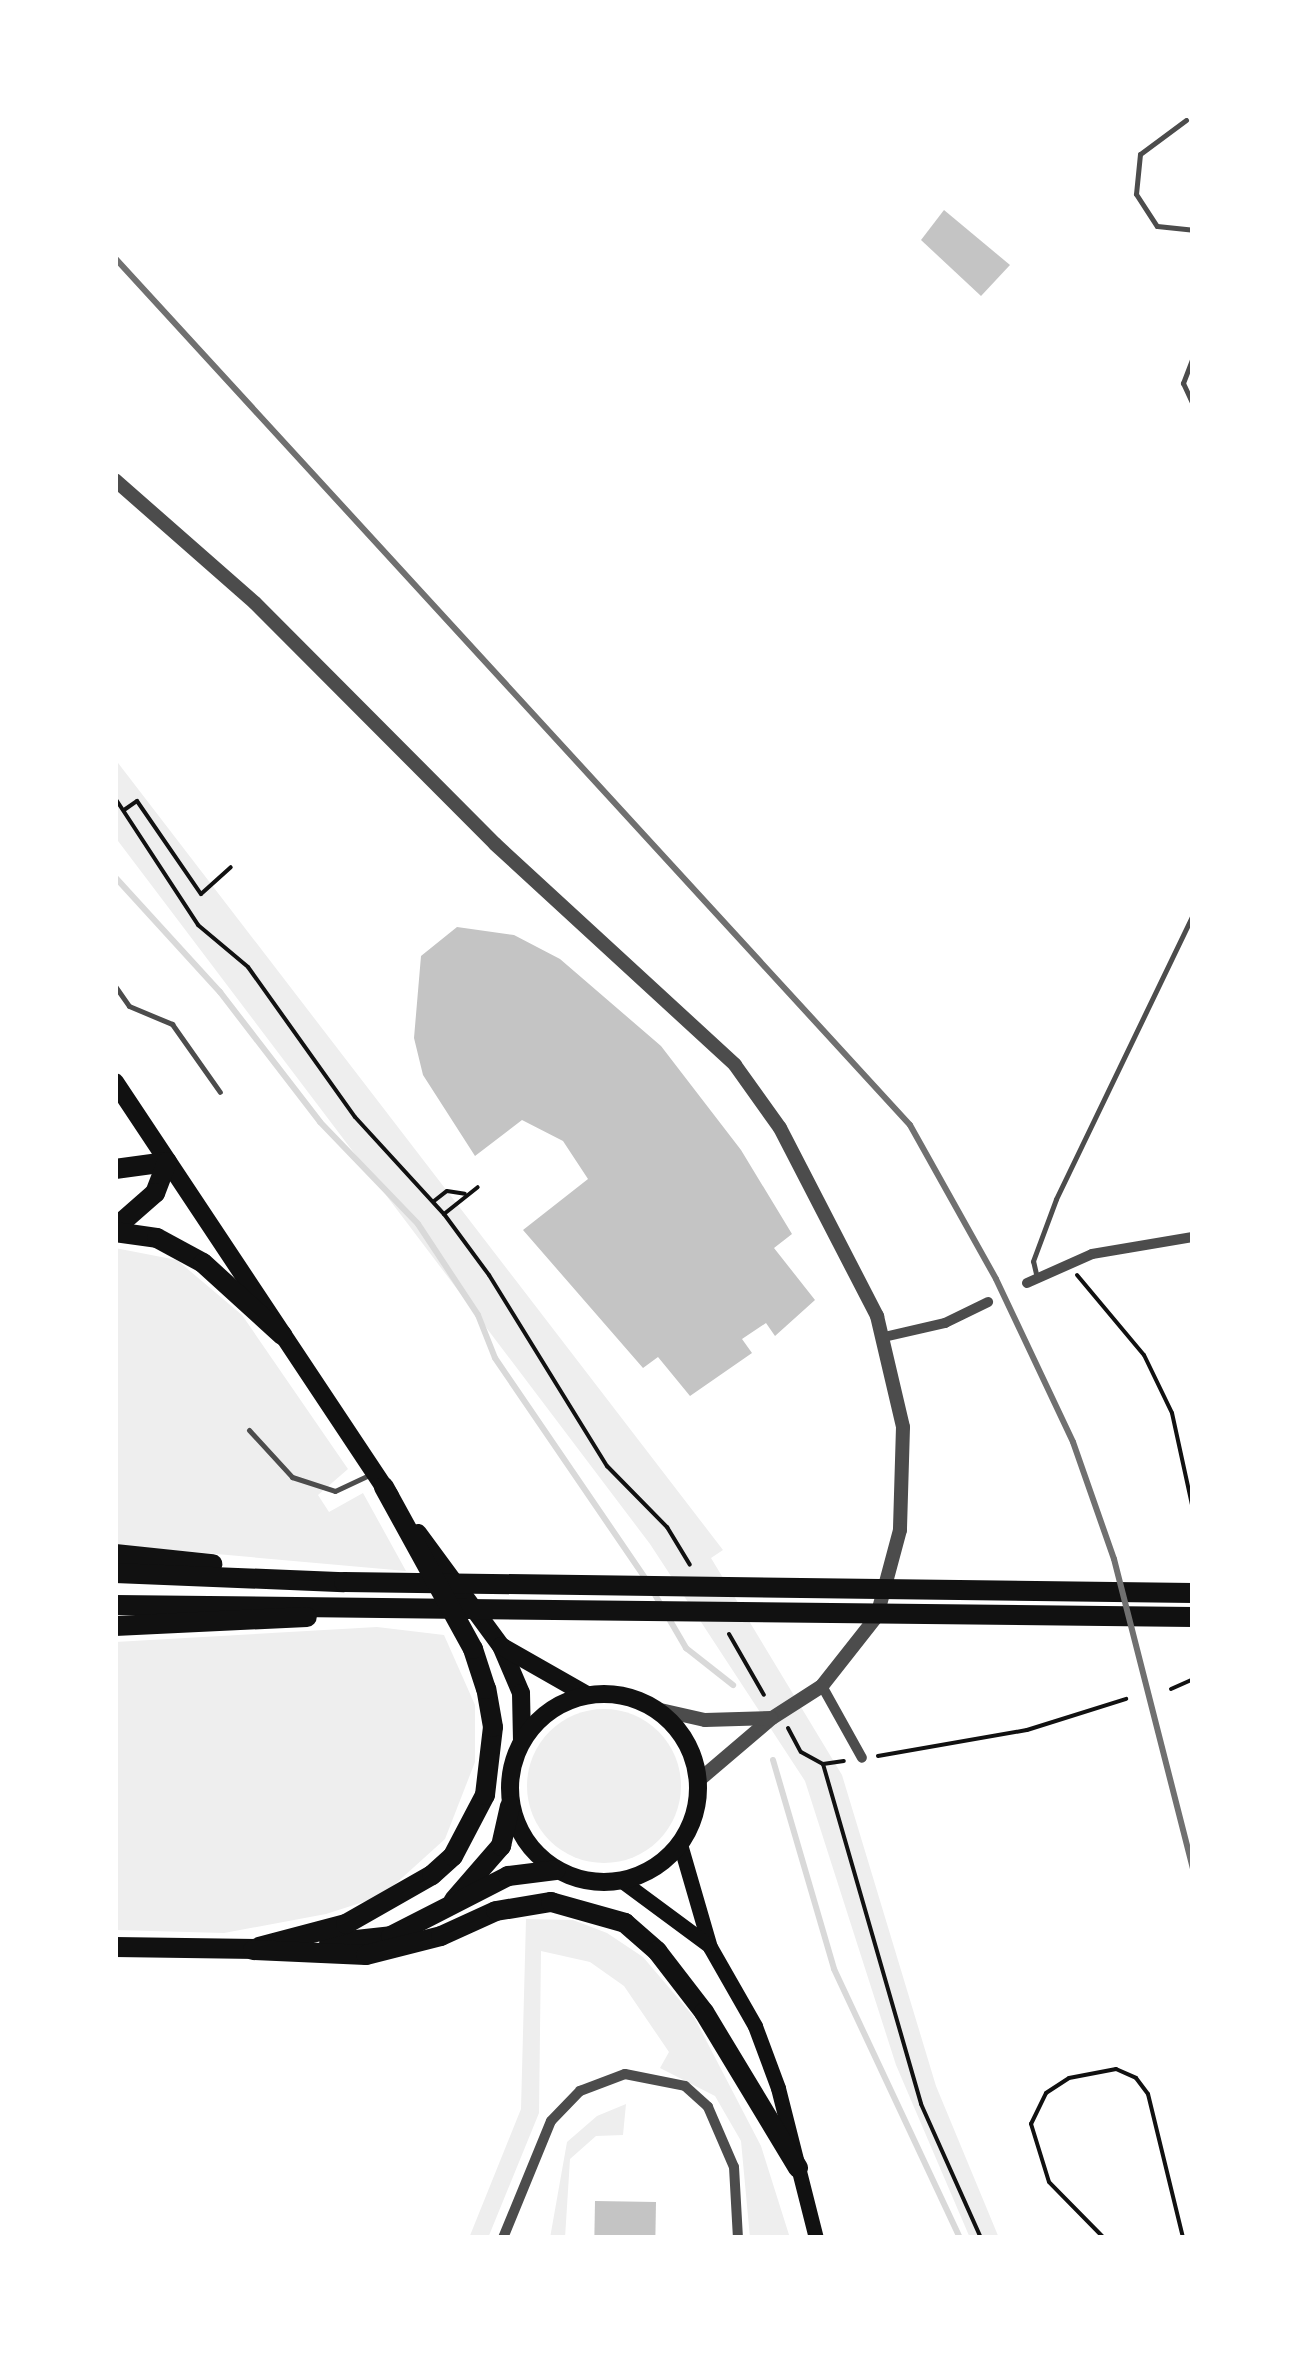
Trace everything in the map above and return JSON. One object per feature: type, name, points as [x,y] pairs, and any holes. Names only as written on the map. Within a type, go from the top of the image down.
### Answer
[{"type":"highway","points":[[115,1169],[167,1162],[155,1193],[115,1230]]},
{"type":"highway","points":[[115,1230],[158,1238],[203,1263],[282,1335]]},
{"type":"highway","points":[[253,1950],[346,1924],[405,1893],[453,1856],[485,1795],[492,1726],[486,1689],[472,1649],[379,1480]]},
{"type":"highway","points":[[115,1554],[267,1568],[322,1582]]},
{"type":"highway","points":[[115,1572],[322,1582],[1193,1593]]},
{"type":"highway","points":[[115,1605],[341,1610],[687,1608],[1193,1617]]},
{"type":"highway","points":[[115,1626],[282,1623],[341,1610]]},
{"type":"highway","points":[[442,1912],[500,1846],[510,1806]]},
{"type":"highway","points":[[253,1950],[391,1936],[508,1876],[556,1870]]},
{"type":"highway","points":[[115,1947],[366,1956],[441,1936],[496,1911],[552,1902],[625,1923],[657,1951],[704,2012],[798,2168]]},
{"type":"main road","points":[[115,1082],[379,1480],[501,1646],[521,1692],[522,1741],[509,1784],[510,1806],[535,1854],[556,1870],[577,1879],[622,1881],[644,1874],[680,1844],[694,1814],[698,1781],[692,1752],[656,1709],[623,1696],[587,1695],[550,1711],[522,1741]]},
{"type":"main road","points":[[501,1646],[587,1695]]},
{"type":"main road","points":[[680,1844],[710,1947],[754,2026],[816,2238]]},
{"type":"main road","points":[[622,1881],[665,1907],[710,1947]]},
{"type":"street","points":[[115,480],[255,603],[495,844],[735,1065],[780,1128],[884,1338],[903,1427],[900,1530],[878,1616],[822,1686],[772,1718],[698,1781]]},
{"type":"street","points":[[1032,1280],[1092,1254],[1193,1237]]},
{"type":"street","points":[[884,1338],[945,1323],[988,1302]]},
{"type":"street","points":[[822,1686],[862,1758]]},
{"type":"street","points":[[656,1709],[704,1720],[772,1718]]},
{"type":"street","points":[[503,2238],[551,2121],[580,2091],[625,2074],[685,2086],[708,2106],[734,2167],[738,2238]]},
{"type":"lane","points":[[1186,120],[1140,154],[1136,194],[1158,226],[1193,230]]},
{"type":"lane","points":[[1193,357],[1184,383],[1193,404]]},
{"type":"lane","points":[[1032,1280],[1033,1261],[1056,1199],[1193,914]]},
{"type":"lane","points":[[115,986],[129,1006],[172,1024],[220,1092]]},
{"type":"lane","points":[[249,1430],[292,1477],[336,1491],[379,1480]]},
{"type":"path","points":[[115,798],[198,924],[248,967],[354,1117],[434,1201],[490,1275],[607,1466],[667,1526],[694,1572]]},
{"type":"path","points":[[124,810],[137,800],[201,894],[231,867]]},
{"type":"path","points":[[444,1214],[478,1187]]},
{"type":"path","points":[[434,1201],[447,1191],[465,1194]]},
{"type":"path","points":[[1067,1265],[1144,1355],[1172,1413],[1193,1510]]},
{"type":"path","points":[[728,1631],[764,1695]]},
{"type":"path","points":[[1170,1689],[1193,1679]]},
{"type":"path","points":[[788,1728],[801,1752],[823,1764],[1026,1730],[1126,1699]]},
{"type":"path","points":[[823,1764],[921,2104],[981,2238]]},
{"type":"path","points":[[1104,2238],[1049,2182],[1031,2124],[1046,2093],[1069,2078],[1116,2068],[1148,2094],[1183,2238]]},
{"type":"shaded area","points":[[115,759],[723,1550],[711,1558],[842,1775],[936,2086],[999,2238],[970,2238],[896,2065],[805,1781],[650,1544],[115,837]]},
{"type":"shaded area","points":[[115,1248],[177,1260],[242,1315],[348,1469],[318,1495],[329,1512],[363,1493],[406,1571],[115,1545]]},
{"type":"shaded area","points":[[377,1627],[444,1635],[475,1705],[475,1762],[445,1839],[382,1896],[326,1914],[224,1933],[115,1930],[115,1642]]},
{"type":"shaded area","points":[[604,1709],[633,1715],[659,1731],[675,1757],[681,1786],[675,1815],[659,1841],[633,1857],[604,1863],[575,1857],[549,1841],[533,1815],[527,1786],[533,1757],[549,1731],[575,1715]]},
{"type":"shaded area","points":[[526,1919],[573,1920],[607,1933],[643,1957],[694,2017],[761,2146],[790,2238],[750,2238],[741,2141],[715,2096],[660,2068],[669,2052],[624,1986],[590,1962],[541,1951],[539,2113],[488,2238],[469,2238],[521,2109]]},
{"type":"shaded area","points":[[626,2104],[623,2135],[596,2136],[570,2159],[565,2238],[550,2238],[567,2142],[597,2116]]},
{"type":"building","points":[[944,210],[1010,265],[981,296],[921,240]]},
{"type":"building","points":[[457,927],[514,935],[560,959],[661,1046],[741,1150],[792,1234],[774,1248],[815,1300],[775,1336],[766,1323],[742,1339],[752,1353],[690,1396],[658,1357],[643,1368],[523,1230],[588,1179],[563,1141],[522,1120],[475,1156],[423,1075],[414,1038],[421,956]]},
{"type":"building","points":[[595,2201],[656,2202],[655,2238],[594,2238]]},
{"type":"waterway","points":[[115,877],[220,992],[320,1122],[418,1224],[478,1315],[495,1358],[648,1582]]},
{"type":"waterway","points":[[654,1593],[686,1648],[733,1685]]},
{"type":"waterway","points":[[773,1760],[834,1969],[960,2238]]},
{"type":"railway","points":[[115,258],[910,1125],[996,1279],[1073,1442],[1114,1559],[1193,1869]]}]
